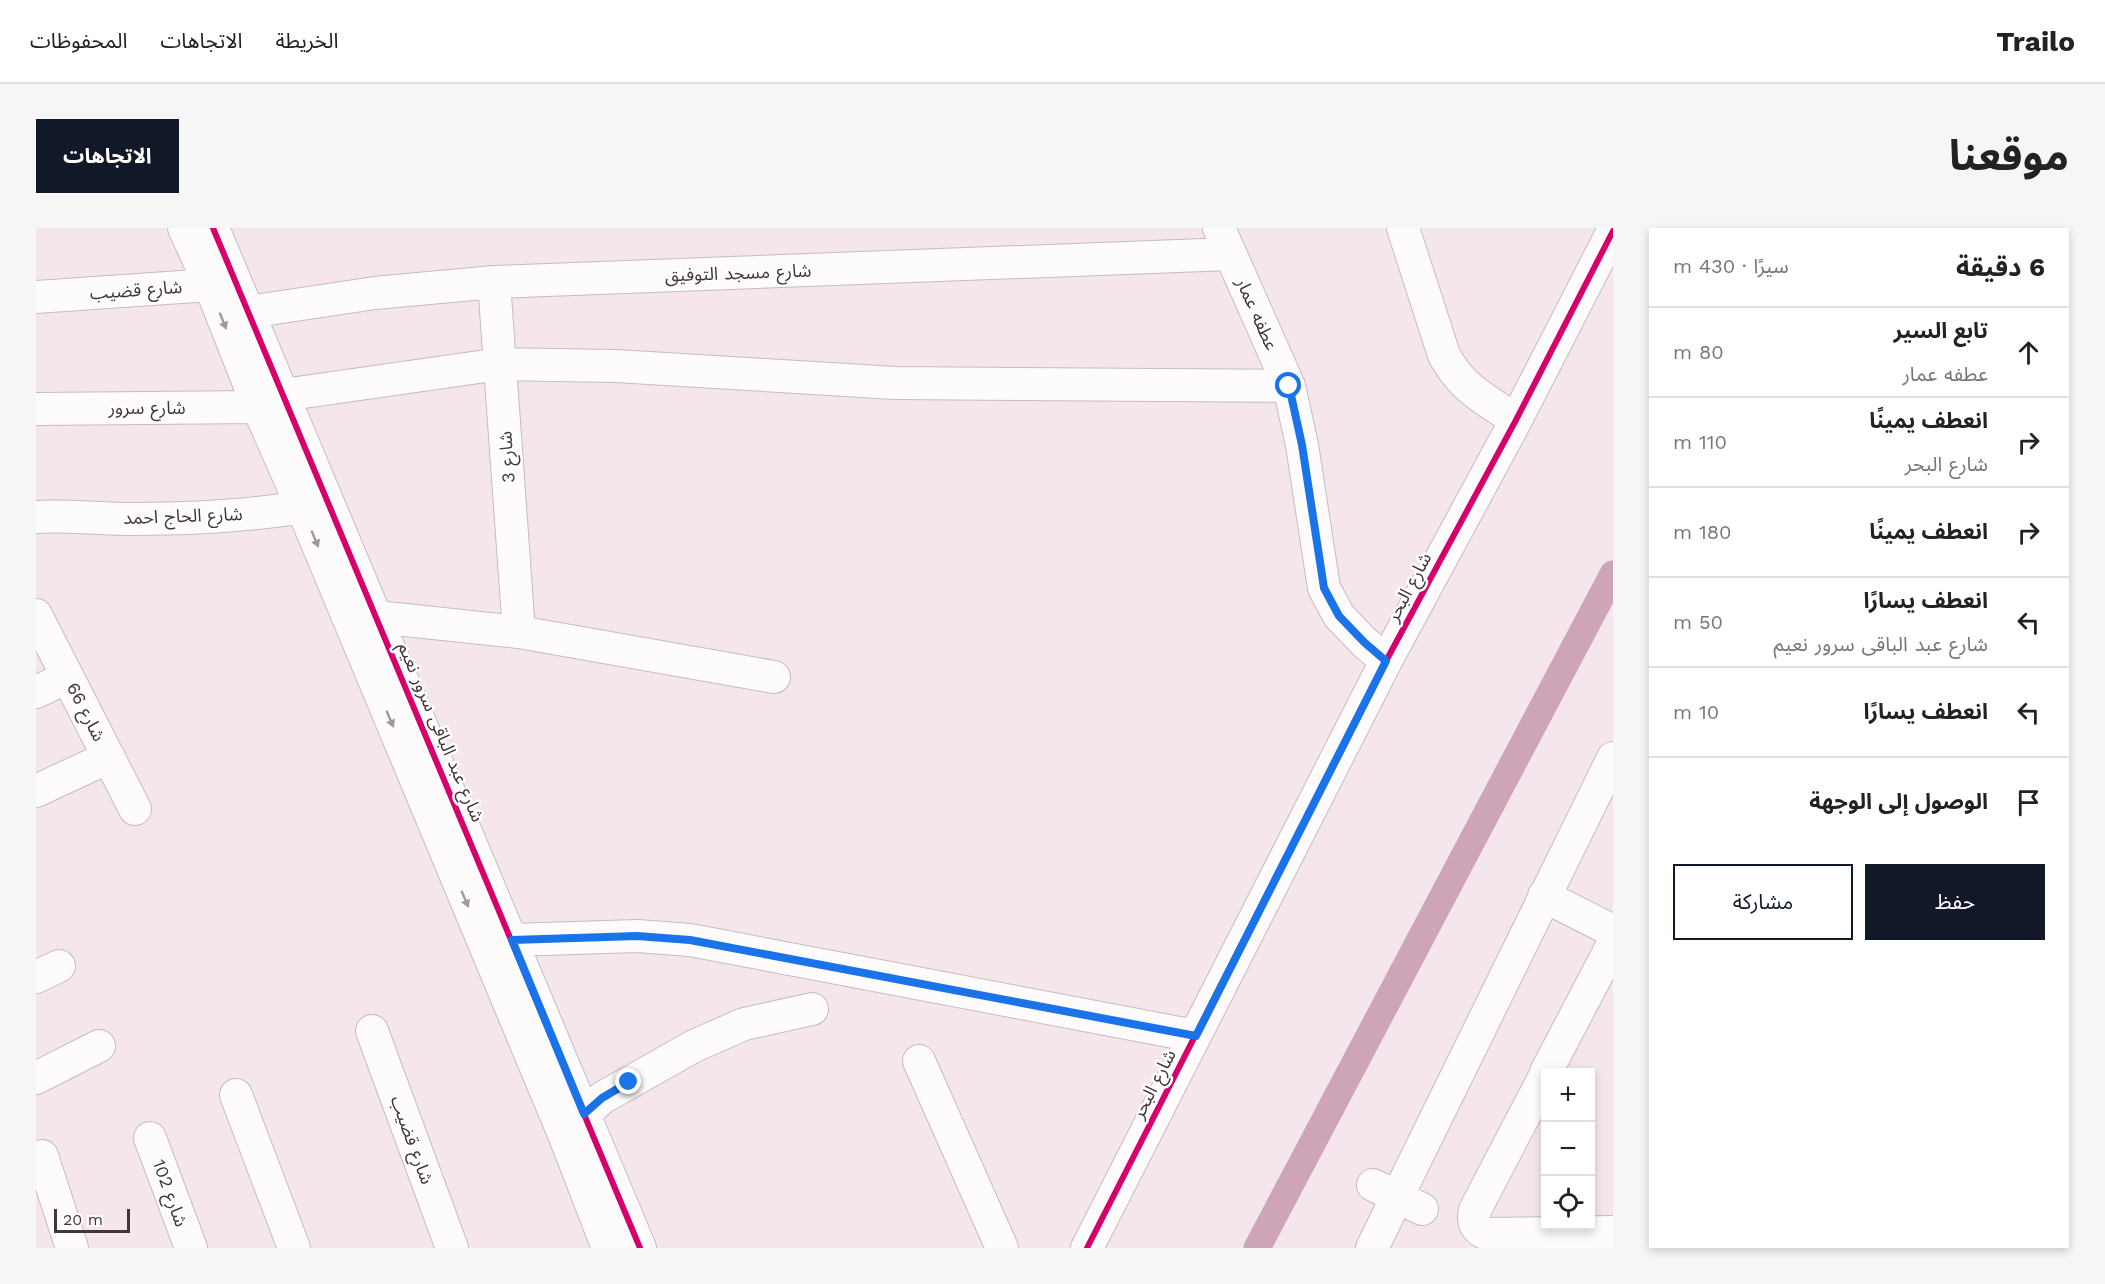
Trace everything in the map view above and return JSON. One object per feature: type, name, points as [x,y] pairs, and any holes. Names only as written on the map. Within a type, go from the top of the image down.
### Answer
[{"type":"street","name":"شارع عبد الباقى سرور نعيم","points":[[184,228],[222,283],[248,312],[270,401]]},
{"type":"street","name":"شارع عبد الباقى سرور نعيم","points":[[213,228],[222,283],[315,504],[608,1248]]},
{"type":"street","points":[[1403,228],[1444,355],[1453,371],[1464,385],[1516,420]]},
{"type":"street","name":"شارع البحر","points":[[1087,1248],[1386,661],[1516,420],[1613,231]]},
{"type":"street","name":"شارع مسجد التوفيق","points":[[248,312],[375,293],[494,282],[1224,241]]},
{"type":"street","name":"عطفه عمار","points":[[1224,241],[1289,386],[1302,445],[1324,588],[1339,616],[1386,661]]},
{"type":"street","name":"شارع 3","points":[[494,282],[519,632]]},
{"type":"street","name":"شارع قضيب","points":[[36,297],[222,283]]},
{"type":"street","name":"شارع سرور","points":[[36,409],[270,401],[500,364],[616,366],[895,383],[1289,386]]},
{"type":"street","name":"شارع عبد الباقى سرور نعيم","points":[[315,504],[377,617],[640,1248]]},
{"type":"street","name":"شارع الحاج احمد","points":[[36,517],[183,518],[315,504]]},
{"type":"street","name":"شارع 66","points":[[36,615],[135,809]]},
{"type":"street","points":[[377,617],[519,632],[774,677]]},
{"type":"street","points":[[36,692],[68,677]]},
{"type":"street","points":[[36,791],[109,757]]},
{"type":"street","points":[[1372,1248],[1613,758]]},
{"type":"street","points":[[1544,896],[1613,931]]},
{"type":"street","points":[[512,940],[637,936],[690,940],[1196,1036]]},
{"type":"street","points":[[1549,1068],[1613,945]]},
{"type":"street","points":[[584,1114],[602,1098],[694,1046],[744,1024],[812,1009]]},
{"type":"street","name":"شارع قضيب","points":[[372,1031],[452,1248]]},
{"type":"street","points":[[36,1078],[99,1046]]},
{"type":"street","points":[[919,1061],[1002,1248]]},
{"type":"street","points":[[1541,1083],[1475,1210],[1473,1218],[1475,1226],[1487,1234],[1613,1232]]},
{"type":"street","points":[[236,1095],[294,1248]]},
{"type":"street","name":"شارع 102","points":[[150,1138],[191,1248]]},
{"type":"street","points":[[42,1156],[44,1190],[72,1248]]},
{"type":"waterway","points":[[1257,1248],[1613,574]]},
{"type":"cycle path","points":[[213,228],[640,1248]]},
{"type":"cycle path","points":[[1087,1248],[1386,661],[1516,420],[1613,231]]},
{"type":"route","points":[[629,1082],[602,1098],[584,1114],[512,940],[637,936],[690,940],[1196,1036],[1386,661],[1339,616],[1324,588],[1302,445],[1289,386]]}]
